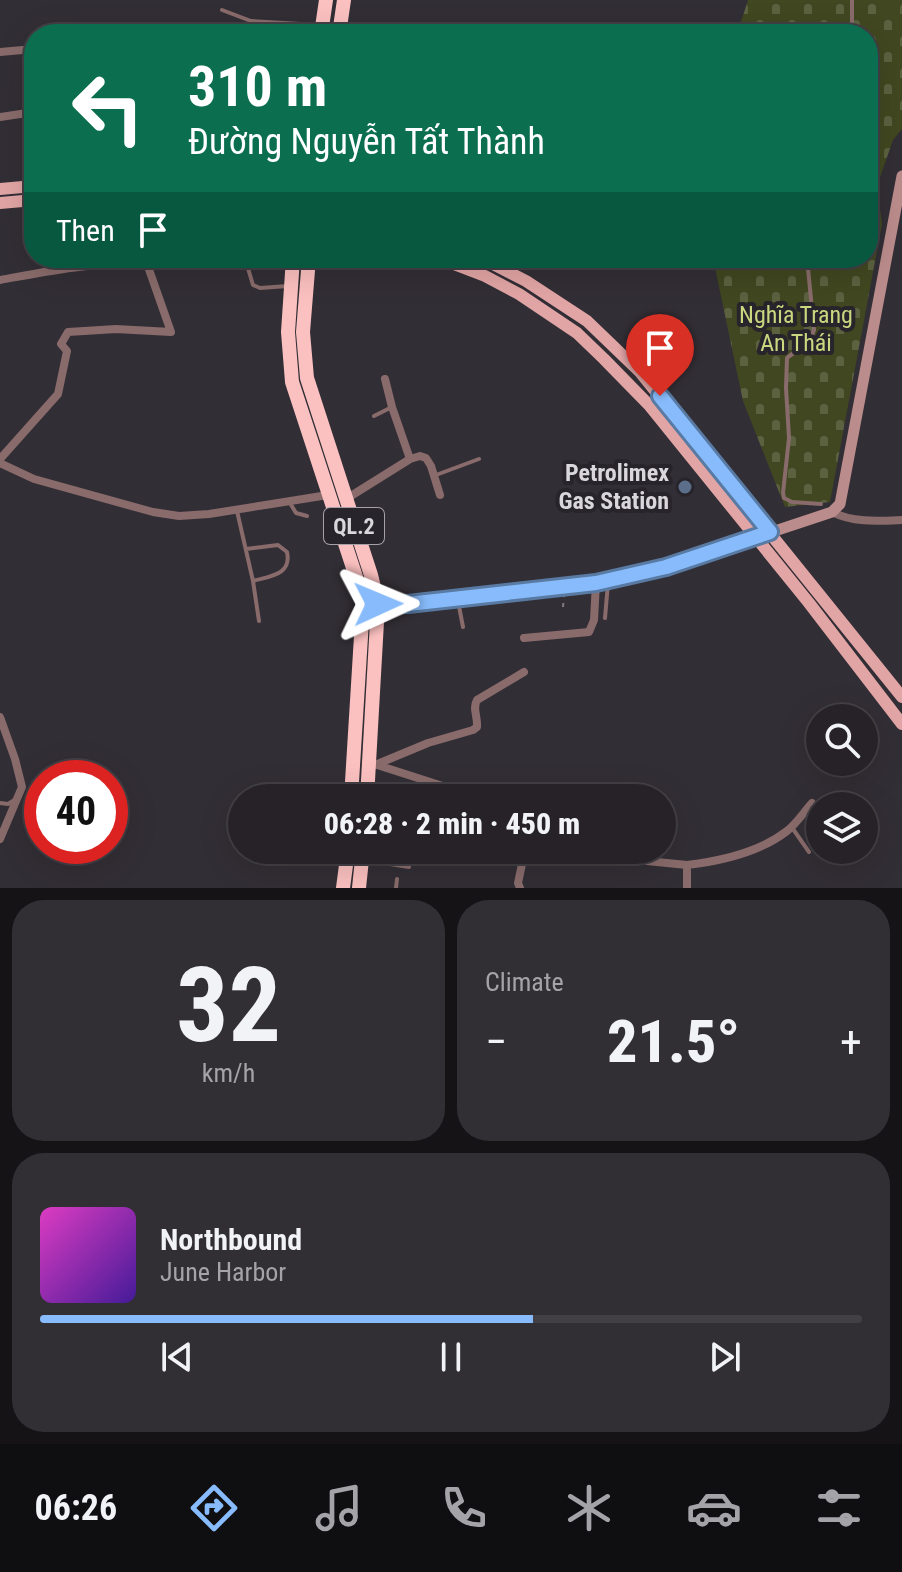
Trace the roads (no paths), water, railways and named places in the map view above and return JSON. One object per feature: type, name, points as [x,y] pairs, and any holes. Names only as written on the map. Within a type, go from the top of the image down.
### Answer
[{"type":"highway","points":[[323,24],[326,0]]},
{"type":"highway","points":[[340,24],[344,0]]},
{"type":"highway","name":"QL.2","points":[[292,268],[288,332],[292,382],[356,577],[370,604],[352,784]]},
{"type":"highway","name":"QL.2","points":[[308,268],[303,332],[307,378],[371,575],[372,764],[369,784]]},
{"type":"highway","points":[[343,888],[346,864]]},
{"type":"highway","points":[[359,888],[362,864]]},
{"type":"main road","points":[[0,189],[24,187]]},
{"type":"main road","points":[[0,203],[24,201]]},
{"type":"main road","points":[[464,268],[519,294],[577,333],[649,405],[902,724]]},
{"type":"main road","points":[[500,268],[537,287],[587,321],[640,372],[902,697]]},
{"type":"main road","points":[[702,471],[713,462]]},
{"type":"street","points":[[0,52],[24,50]]},
{"type":"street","points":[[0,117],[24,113]]},
{"type":"street","points":[[370,604],[408,604],[602,582],[666,567],[832,512],[840,504],[902,176]]},
{"type":"street","points":[[0,280],[74,268]]},
{"type":"street","points":[[149,268],[171,332],[116,329],[68,332],[61,344],[67,351],[58,394],[0,461],[34,479],[153,512],[179,516],[328,495]]},
{"type":"street","points":[[385,379],[410,459]]},
{"type":"street","points":[[345,500],[410,459],[420,456],[426,458],[440,495]]},
{"type":"street","points":[[832,512],[853,520],[902,520]]},
{"type":"street","points":[[524,638],[589,632],[602,582]]},
{"type":"street","points":[[372,764],[473,730],[477,727],[474,706],[477,700],[524,672]]},
{"type":"street","points":[[0,717],[22,787],[0,839]]},
{"type":"street","points":[[372,764],[436,784]]},
{"type":"street","points":[[676,864],[717,862],[757,847],[786,832],[806,810]]},
{"type":"street","points":[[520,888],[518,883],[522,864]]},
{"type":"street","points":[[687,865],[687,888]]},
{"type":"lane","points":[[852,0],[852,24]]},
{"type":"lane","points":[[222,10],[251,21],[278,24]]},
{"type":"lane","points":[[248,268],[253,285],[260,288],[291,286]]},
{"type":"lane","points":[[808,268],[814,330],[805,345],[787,358],[789,438],[783,493],[784,498],[792,502],[821,504]]},
{"type":"lane","points":[[374,416],[392,407]]},
{"type":"lane","points":[[434,476],[479,459]]},
{"type":"lane","points":[[289,501],[296,513],[307,516]]},
{"type":"lane","points":[[236,509],[259,621]]},
{"type":"lane","points":[[246,549],[278,545],[287,552],[286,568],[279,574],[253,581]]},
{"type":"lane","points":[[602,582],[605,618]]},
{"type":"lane","points":[[458,599],[463,627]]},
{"type":"lane","points":[[0,803],[8,804],[19,797]]},
{"type":"lane","points":[[791,827],[806,848]]},
{"type":"lane","points":[[398,864],[409,867]]},
{"type":"lane","points":[[396,888],[397,879]]},
{"type":"place","name":"Petrolimex Gas Station","points":[[685,487]]},
{"type":"park label","name":"Nghĩa Trang An Thái","points":[[796,329]]}]
